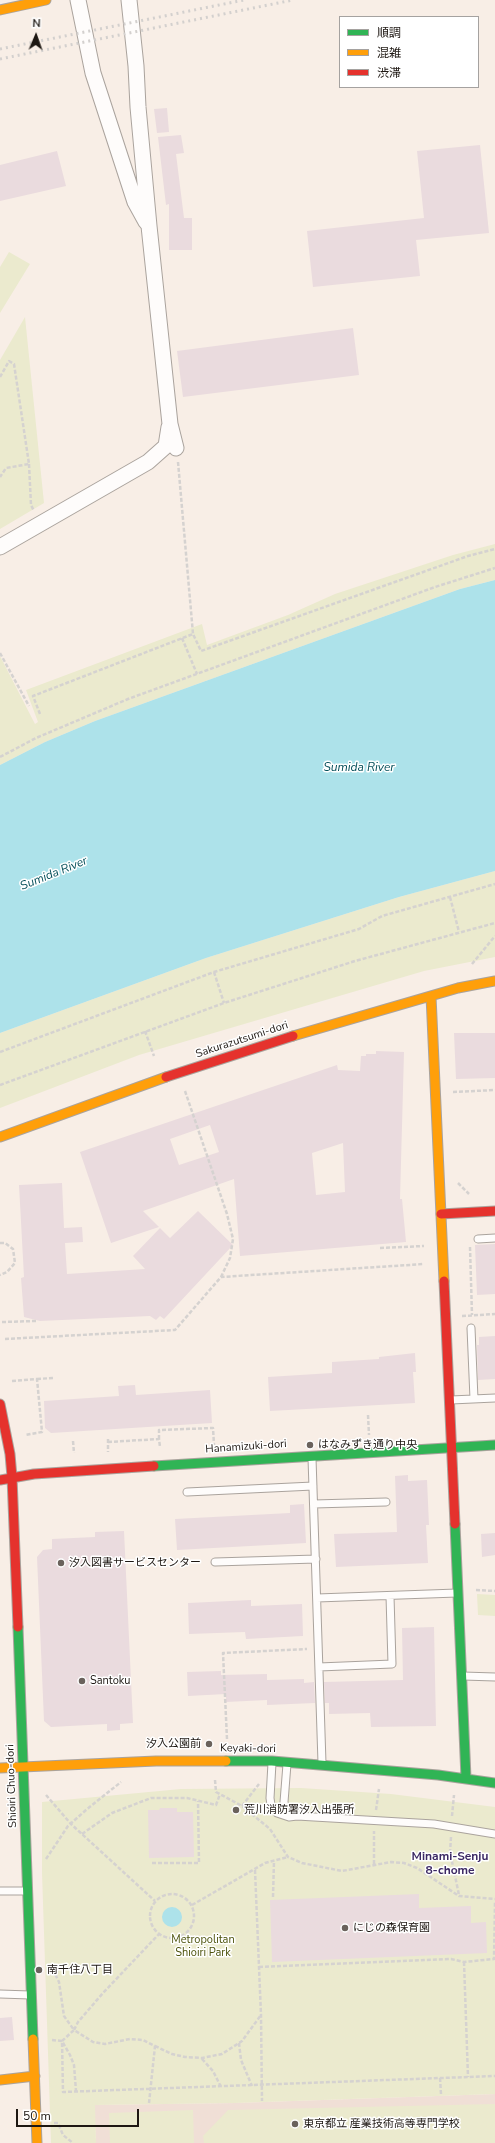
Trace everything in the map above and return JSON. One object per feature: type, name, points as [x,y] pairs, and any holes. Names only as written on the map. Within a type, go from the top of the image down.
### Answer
[{"type":"street","points":[[0,10],[46,0]]},
{"type":"street","points":[[78,0],[93,74],[135,202],[149,226]]},
{"type":"street","points":[[129,0],[149,226],[170,424],[176,448]]},
{"type":"street","points":[[0,547],[148,462],[166,446],[170,424]]},
{"type":"street","name":"Sakurazutsumi-dori","points":[[0,1137],[172,1075],[307,1032],[458,988],[495,981]]},
{"type":"street","points":[[431,996],[450,1448],[466,1778]]},
{"type":"street","points":[[441,1214],[495,1211]]},
{"type":"street","name":"Shioiri Chuo-dori","points":[[0,1404],[10,1454],[12,1477],[37,2143]]},
{"type":"street","name":"Hanamizuki-dori","points":[[0,1480],[12,1477],[312,1455],[495,1445]]},
{"type":"street","name":"Keyaki-dori","points":[[0,1768],[156,1761],[272,1761],[322,1764],[466,1778],[495,1783]]},
{"type":"street","points":[[0,2080],[35,2076]]},
{"type":"lane","points":[[478,1239],[495,1238]]},
{"type":"lane","points":[[472,1328],[474,1399]]},
{"type":"lane","points":[[448,1400],[495,1398]]},
{"type":"lane","points":[[312,1455],[322,1764]]},
{"type":"lane","points":[[187,1492],[313,1486]]},
{"type":"lane","points":[[314,1504],[386,1502]]},
{"type":"lane","points":[[215,1562],[316,1559]]},
{"type":"lane","points":[[317,1598],[457,1593]]},
{"type":"lane","points":[[319,1667],[392,1664],[390,1596]]},
{"type":"lane","points":[[461,1676],[495,1677]]},
{"type":"lane","points":[[272,1761],[271,1805],[277,1813],[282,1816],[451,1827],[495,1834]]},
{"type":"lane","points":[[287,1762],[284,1802],[286,1810],[297,1816]]},
{"type":"lane","points":[[0,1891],[28,1891]]},
{"type":"lane","points":[[0,1994],[32,1995]]},
{"type":"path","points":[[0,377],[9,361],[14,364],[29,464],[32,505],[35,513]]},
{"type":"path","points":[[176,448],[193,634],[202,651],[461,559],[495,549]]},
{"type":"path","points":[[0,477],[6,468],[29,464]]},
{"type":"path","points":[[0,757],[36,738],[128,699],[435,587],[495,568]]},
{"type":"path","points":[[40,714],[33,696],[193,634]]},
{"type":"path","points":[[182,638],[197,674]]},
{"type":"path","points":[[0,652],[29,706]]},
{"type":"path","points":[[0,1052],[214,972],[359,929],[382,916],[495,884]]},
{"type":"path","points":[[450,897],[459,932]]},
{"type":"path","points":[[0,1085],[224,1003],[355,961],[495,923]]},
{"type":"path","points":[[472,964],[495,936]]},
{"type":"path","points":[[214,972],[224,1003]]},
{"type":"path","points":[[145,1031],[154,1056]]},
{"type":"path","points":[[447,1093],[495,1090]]},
{"type":"path","points":[[5,1339],[175,1330],[221,1277],[230,1258],[233,1239],[227,1214],[185,1091]]},
{"type":"path","points":[[456,1181],[470,1195],[476,1194]]},
{"type":"path","points":[[472,1315],[470,1246],[478,1239]]},
{"type":"path","points":[[0,1242],[11,1246],[16,1255],[15,1263],[12,1269],[0,1275]]},
{"type":"path","points":[[380,1248],[430,1246]]},
{"type":"path","points":[[221,1277],[431,1263]]},
{"type":"path","points":[[460,1316],[495,1314]]},
{"type":"path","points":[[2,1322],[36,1320]]},
{"type":"path","points":[[12,1381],[53,1378],[53,1380]]},
{"type":"path","points":[[23,1435],[42,1432],[37,1379]]},
{"type":"path","points":[[368,1415],[370,1439]]},
{"type":"path","points":[[160,1453],[159,1430],[213,1428],[214,1449]]},
{"type":"path","points":[[108,1456],[108,1440],[159,1439]]},
{"type":"path","points":[[73,1441],[74,1459]]},
{"type":"path","points":[[470,1589],[495,1590]]},
{"type":"path","points":[[226,1739],[224,1653],[309,1648]]},
{"type":"path","points":[[215,1780],[216,1792],[242,1806],[270,1829],[288,1857],[302,1863],[342,1871],[391,1862],[404,1863],[417,1868],[459,1896],[495,1899]]},
{"type":"path","points":[[242,1806],[262,1780]]},
{"type":"path","points":[[44,1862],[60,1837],[71,1824],[121,1782]]},
{"type":"path","points":[[82,1834],[112,1813],[151,1798],[187,1798],[216,1805],[220,1794]]},
{"type":"path","points":[[46,1795],[71,1824],[155,1901]]},
{"type":"path","points":[[454,1795],[450,1852],[459,1896]]},
{"type":"path","points":[[152,1863],[199,1863],[198,1801]]},
{"type":"path","points":[[192,1905],[265,1863],[288,1857]]},
{"type":"path","points":[[273,1897],[274,1861]]},
{"type":"path","points":[[255,1870],[261,2015],[262,2101]]},
{"type":"path","points":[[174,1893],[181,1895],[192,1905],[195,1918],[194,1923],[187,1932],[178,1938],[171,1938],[155,1931],[150,1920],[151,1908],[155,1901],[163,1895],[174,1893]]},
{"type":"path","points":[[259,1967],[450,1959],[464,1962],[494,1959],[495,1902]]},
{"type":"path","points":[[159,1934],[108,1987],[78,2022],[74,2030],[62,2041],[63,2092],[495,2076]]},
{"type":"path","points":[[48,1961],[58,1982],[64,2016],[74,2030],[93,2042],[105,2044],[130,2039],[143,2040],[172,2054],[202,2058],[222,2054],[239,2043],[261,2015]]},
{"type":"path","points":[[464,1962],[468,2077]]},
{"type":"path","points":[[62,2041],[74,2065],[76,2091]]},
{"type":"path","points":[[239,2043],[241,2060],[252,2086]]},
{"type":"path","points":[[150,2103],[150,2089],[156,2046]]},
{"type":"path","points":[[202,2058],[213,2071],[221,2087]]},
{"type":"path","points":[[440,2078],[441,2094]]},
{"type":"path","points":[[48,2123],[58,2123],[62,2135],[73,2143]]},
{"type":"shaded area","name":"東京都立 産業技術高等専門学校","points":[[495,2094],[495,2143],[96,2143],[94,2105],[235,2103]]},
{"type":"green space","points":[[9,252],[30,264],[0,313],[0,267]]},
{"type":"green space","points":[[25,317],[44,503],[0,529],[0,360]]},
{"type":"green space","points":[[495,544],[495,580],[460,589],[95,721],[45,742],[0,765],[0,656],[35,724],[38,722],[26,690],[202,624],[207,645],[288,615],[335,594],[453,555]]},
{"type":"green space","points":[[495,871],[495,957],[424,971],[139,1055],[0,1108],[0,1033],[206,958],[399,897]]},
{"type":"green space","points":[[477,1594],[495,1595],[495,1616],[478,1615]]},
{"type":"green space","name":"Metropolitan Shioiri Park","points":[[301,1788],[391,1794],[495,1807],[495,2094],[235,2103],[95,2105],[96,2143],[51,2143],[42,1873],[42,1802],[181,1789]]},
{"type":"green space","points":[[495,2104],[495,2143],[204,2143],[203,2136],[228,2110]]},
{"type":"green space","points":[[193,2110],[194,2143],[110,2143],[109,2113]]},
{"type":"water","name":"Sumida River","points":[[495,580],[495,871],[399,897],[206,958],[0,1033],[0,765],[45,742],[95,721],[460,589]]},
{"type":"water","points":[[172,1907],[179,1910],[182,1917],[179,1924],[172,1927],[165,1924],[162,1917],[165,1910]]},
{"type":"building","points":[[167,108],[169,132],[157,133],[154,109]]},
{"type":"building","points":[[181,135],[184,153],[176,154],[184,218],[192,218],[192,250],[169,250],[169,204],[166,205],[158,137]]},
{"type":"building","points":[[480,145],[489,233],[416,240],[420,276],[313,287],[307,231],[424,218],[417,151]]},
{"type":"building","points":[[57,151],[66,186],[0,201],[0,165]]},
{"type":"building","points":[[353,328],[359,375],[183,397],[177,351]]},
{"type":"building","points":[[454,1033],[495,1033],[495,1078],[456,1079]]},
{"type":"building","points":[[376,1051],[404,1052],[400,1199],[402,1199],[406,1242],[240,1256],[234,1179],[143,1211],[159,1227],[111,1243],[80,1152],[337,1065],[338,1070],[360,1071],[361,1056],[366,1056],[366,1054],[376,1054]],"holes":[[[210,1125],[219,1152],[179,1165],[170,1139]],[[343,1143],[345,1192],[316,1195],[312,1153]]]},
{"type":"building","points":[[62,1183],[64,1228],[82,1227],[83,1242],[65,1243],[67,1274],[145,1269],[133,1256],[160,1228],[170,1238],[198,1211],[233,1245],[164,1319],[160,1316],[156,1320],[150,1316],[40,1321],[24,1317],[21,1278],[24,1277],[19,1185]]},
{"type":"building","points":[[495,1244],[495,1294],[477,1295],[475,1245]]},
{"type":"building","points":[[495,1336],[495,1379],[478,1380],[477,1345],[479,1345],[479,1337]]},
{"type":"building","points":[[415,1353],[416,1372],[413,1372],[415,1403],[270,1411],[268,1377],[332,1373],[332,1362],[379,1359],[379,1357]]},
{"type":"building","points":[[135,1385],[136,1395],[210,1390],[212,1423],[51,1433],[45,1428],[44,1401],[119,1396],[118,1386]]},
{"type":"building","points":[[408,1475],[408,1481],[427,1480],[429,1525],[426,1525],[428,1563],[336,1567],[334,1534],[397,1532],[395,1476]]},
{"type":"building","points":[[304,1504],[306,1543],[177,1550],[175,1519],[290,1513],[290,1505]]},
{"type":"building","points":[[124,1531],[133,1723],[120,1724],[120,1730],[107,1731],[107,1724],[51,1727],[44,1721],[37,1557],[43,1550],[52,1549],[52,1539],[95,1537],[95,1532]]},
{"type":"building","points":[[495,1533],[495,1555],[482,1557],[481,1534]]},
{"type":"building","points":[[251,1600],[251,1606],[302,1604],[303,1636],[246,1639],[245,1632],[189,1634],[188,1603]]},
{"type":"building","points":[[434,1627],[436,1726],[371,1727],[370,1713],[329,1714],[329,1703],[325,1703],[324,1682],[403,1680],[402,1628]]},
{"type":"building","points":[[221,1671],[221,1675],[267,1674],[267,1680],[304,1679],[304,1683],[314,1682],[315,1703],[267,1705],[267,1700],[226,1702],[226,1694],[188,1696],[187,1672]]},
{"type":"building","points":[[160,1808],[177,1808],[177,1812],[193,1812],[194,1857],[149,1858],[148,1810],[159,1810]]},
{"type":"building","name":"にじの森保育園","points":[[419,1894],[419,1908],[471,1906],[471,1923],[486,1922],[487,1953],[272,1962],[270,1900]]},
{"type":"building","points":[[12,2017],[14,2040],[0,2041],[0,2018]]},
{"type":"railway","points":[[0,49],[244,0]]},
{"type":"railway","points":[[0,59],[293,0]]},
{"type":"traffic: fast","points":[[154,1466],[495,1445]]},
{"type":"traffic: fast","points":[[455,1524],[466,1778]]},
{"type":"traffic: fast","points":[[18,1627],[33,2039]]},
{"type":"traffic: fast","points":[[226,1761],[272,1761],[438,1775],[495,1783]]},
{"type":"traffic: slow","points":[[0,10],[46,0]]},
{"type":"traffic: slow","points":[[293,1036],[458,988],[495,981]]},
{"type":"traffic: slow","points":[[431,996],[444,1281]]},
{"type":"traffic: slow","points":[[0,1137],[166,1077]]},
{"type":"traffic: slow","points":[[0,1768],[156,1761],[226,1761]]},
{"type":"traffic: slow","points":[[33,2039],[37,2143]]},
{"type":"traffic: slow","points":[[0,2080],[35,2076]]},
{"type":"traffic: jam","points":[[166,1077],[293,1036]]},
{"type":"traffic: jam","points":[[441,1214],[495,1211]]},
{"type":"traffic: jam","points":[[444,1281],[455,1524]]},
{"type":"traffic: jam","points":[[0,1404],[10,1454],[12,1477],[18,1627]]},
{"type":"traffic: jam","points":[[0,1480],[34,1474],[154,1466]]},
{"type":"place","name":"はなみずき通り中央","points":[[310,1445]]},
{"type":"place","name":"汐入図書サービスセンター","points":[[61,1563]]},
{"type":"place","name":"Santoku","points":[[82,1681]]},
{"type":"place","name":"汐入公園前","points":[[209,1744]]},
{"type":"place","name":"荒川消防署汐入出張所","points":[[236,1810]]},
{"type":"place","name":"にじの森保育園","points":[[345,1928]]},
{"type":"place","name":"南千住八丁目","points":[[39,1970]]},
{"type":"place","name":"東京都立 産業技術高等専門学校","points":[[295,2124]]},
{"type":"district","name":"Minami-Senju 8-chome","points":[[450,1864]]}]
